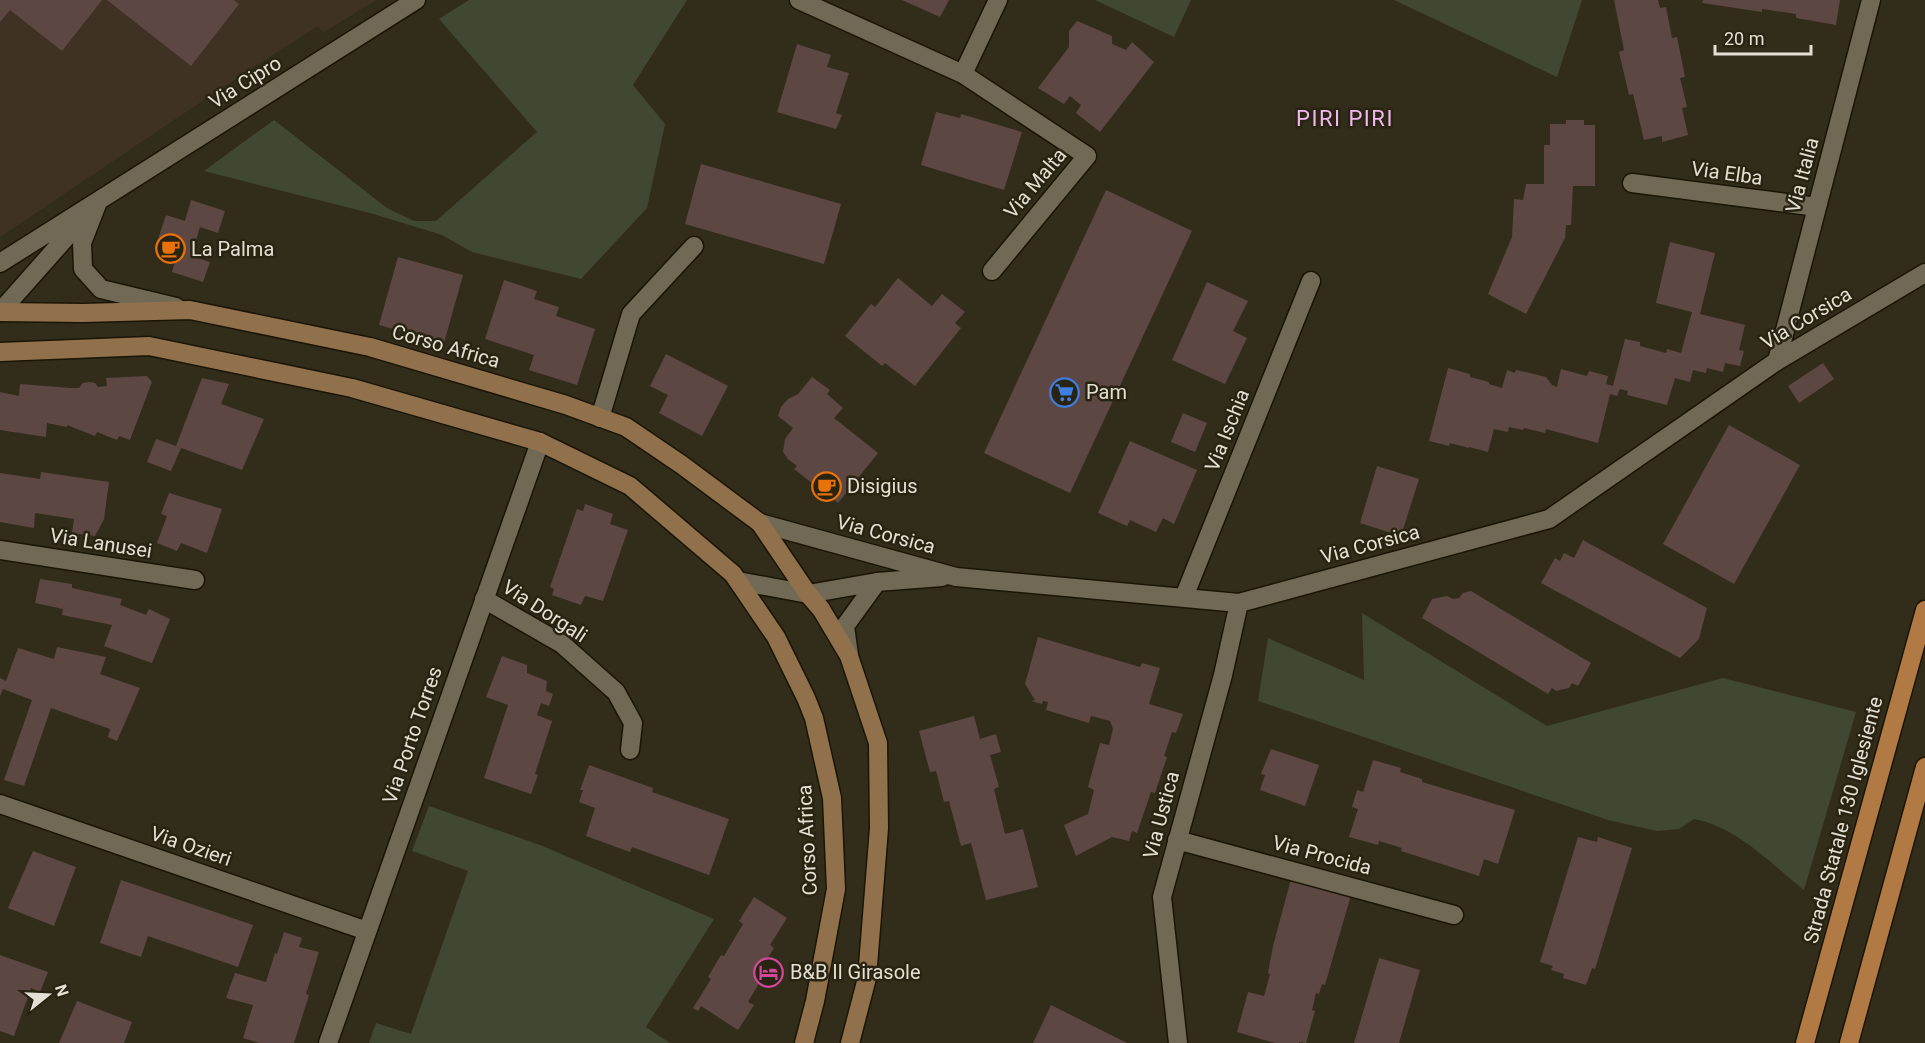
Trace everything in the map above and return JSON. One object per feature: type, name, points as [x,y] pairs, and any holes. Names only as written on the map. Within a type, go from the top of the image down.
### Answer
[{"type":"main road","name":"Strada Statale 130 Iglesiente","points":[[1805,1043],[1925,609]]},
{"type":"main road","points":[[1850,1043],[1925,767]]},
{"type":"street","name":"Via Cipro","points":[[0,263],[416,0]]},
{"type":"street","name":"Via Malta","points":[[799,0],[963,74],[1087,156],[992,271]]},
{"type":"street","points":[[963,74],[998,0]]},
{"type":"street","name":"Via Italia","points":[[1777,361],[1871,0]]},
{"type":"street","name":"Via Elba","points":[[1632,183],[1817,207]]},
{"type":"street","name":"Via Cipro","points":[[0,312],[98,202]]},
{"type":"street","points":[[98,202],[82,243],[83,269],[101,290],[190,310]]},
{"type":"street","points":[[600,418],[631,314],[694,246]]},
{"type":"street","name":"Via Corsica","points":[[760,523],[956,576],[1239,603],[1549,519],[1777,361],[1925,273]]},
{"type":"street","name":"Via Ischia","points":[[1184,597],[1311,280]]},
{"type":"street","name":"Corso Africa","points":[[0,312],[83,313],[190,310],[370,347],[566,405],[626,428],[682,465],[760,523],[808,594],[821,609],[849,656],[878,743],[879,828],[867,978],[850,1043]]},
{"type":"street","name":"Corso Africa","points":[[0,352],[149,346],[352,388],[540,442],[630,486],[733,574],[776,637],[806,698],[814,718],[832,798],[836,889],[815,1000],[804,1043]]},
{"type":"street","name":"Via Porto Torres","points":[[328,1043],[540,442]]},
{"type":"street","name":"Via Lanusei","points":[[0,549],[195,580]]},
{"type":"street","points":[[738,581],[808,594],[877,582],[956,576]]},
{"type":"street","points":[[849,656],[845,626],[877,582]]},
{"type":"street","name":"Via Dorgali","points":[[484,599],[562,644],[616,692],[633,723],[630,750]]},
{"type":"street","name":"Via Ustica","points":[[1178,1043],[1162,897],[1223,675],[1239,603]]},
{"type":"street","name":"Via Ozieri","points":[[0,804],[367,931]]},
{"type":"street","name":"Via Procida","points":[[1177,840],[1454,915]]},
{"type":"shaded area","points":[[0,0],[376,0],[323,33],[318,26],[0,237]]},
{"type":"green space","points":[[469,0],[687,0],[633,85],[665,124],[647,208],[581,279],[472,252],[442,235],[370,213],[204,171],[274,120],[387,208],[414,221],[436,221],[537,132],[439,19]]},
{"type":"green space","points":[[1095,0],[1191,0],[1174,37]]},
{"type":"green space","points":[[1394,0],[1582,0],[1557,77]]},
{"type":"green space","points":[[1362,613],[1547,726],[1723,678],[1856,712],[1804,890],[1752,847],[1710,823],[1694,819],[1679,829],[1657,831],[1608,820],[1258,701],[1268,638],[1364,680]]},
{"type":"green space","points":[[429,806],[540,845],[714,919],[646,1027],[670,1043],[369,1043],[376,1023],[411,1034],[468,871],[412,851]]},
{"type":"building","points":[[0,0],[102,0],[62,51],[10,10],[0,22]]},
{"type":"building","points":[[107,0],[234,0],[239,4],[191,66]]},
{"type":"building","points":[[902,0],[949,0],[940,17]]},
{"type":"building","points":[[1614,0],[1658,0],[1660,8],[1666,7],[1672,38],[1677,37],[1685,77],[1680,78],[1687,107],[1682,108],[1688,135],[1662,142],[1662,136],[1644,140],[1633,94],[1629,95],[1619,52],[1624,50]]},
{"type":"building","points":[[1703,0],[1840,0],[1836,25],[1796,18],[1796,14],[1762,9],[1762,12],[1702,3]]},
{"type":"building","points":[[1077,21],[1112,36],[1112,44],[1126,50],[1132,42],[1154,62],[1100,132],[1076,113],[1081,105],[1070,96],[1064,104],[1038,88],[1069,47],[1069,31]]},
{"type":"building","points":[[797,44],[831,55],[827,67],[849,73],[836,113],[842,115],[836,129],[777,112]]},
{"type":"building","points":[[936,112],[960,118],[961,114],[1022,132],[1004,190],[921,165]]},
{"type":"building","points":[[1566,120],[1584,120],[1584,125],[1595,125],[1595,186],[1573,186],[1571,225],[1566,225],[1565,238],[1526,314],[1488,294],[1512,237],[1514,199],[1523,200],[1526,184],[1544,184],[1544,145],[1550,145],[1550,124],[1566,124]]},
{"type":"building","points":[[701,164],[841,204],[824,264],[685,224]]},
{"type":"building","name":"Pam","points":[[1106,190],[1192,231],[1070,493],[984,453]]},
{"type":"building","points":[[191,200],[225,211],[218,233],[200,227],[191,256],[210,262],[203,282],[172,272],[178,252],[156,245],[166,215],[185,221]]},
{"type":"building","points":[[1670,242],[1715,253],[1700,314],[1745,325],[1739,350],[1744,351],[1740,366],[1725,363],[1723,372],[1707,368],[1706,373],[1693,370],[1690,382],[1675,378],[1667,405],[1627,395],[1628,391],[1620,389],[1617,396],[1610,394],[1598,443],[1546,429],[1545,433],[1509,427],[1508,432],[1494,429],[1488,452],[1450,443],[1449,446],[1429,441],[1448,368],[1470,374],[1470,377],[1502,388],[1507,370],[1546,377],[1552,385],[1557,387],[1561,369],[1587,376],[1589,371],[1608,376],[1606,384],[1613,386],[1625,339],[1640,342],[1640,346],[1666,353],[1667,349],[1681,353],[1692,312],[1656,303]]},
{"type":"building","points":[[398,257],[463,275],[444,343],[379,325]]},
{"type":"building","points":[[898,278],[932,306],[942,294],[965,312],[955,323],[961,328],[915,386],[885,363],[882,366],[845,336],[871,304],[875,307]]},
{"type":"building","points":[[504,280],[537,291],[534,299],[559,307],[556,316],[595,329],[577,385],[529,370],[534,355],[485,339]]},
{"type":"building","points":[[1207,282],[1248,301],[1233,331],[1247,338],[1225,384],[1172,360]]},
{"type":"building","points":[[666,354],[728,386],[702,436],[659,413],[668,395],[650,386]]},
{"type":"building","points":[[1823,363],[1834,379],[1799,403],[1788,386]]},
{"type":"building","points":[[147,376],[152,382],[130,440],[119,436],[117,440],[97,432],[95,436],[67,425],[67,427],[47,423],[46,437],[0,430],[0,392],[19,396],[20,384],[79,388],[83,383],[89,382],[95,383],[98,387],[107,386],[106,378]]},
{"type":"building","points":[[812,377],[830,390],[827,394],[843,408],[834,418],[878,453],[838,503],[794,469],[797,466],[783,452],[785,439],[793,428],[778,416],[781,407],[788,399],[798,394]]},
{"type":"building","points":[[202,378],[229,384],[221,404],[264,419],[242,470],[181,448],[171,471],[147,462],[156,439],[176,446]]},
{"type":"building","points":[[1183,413],[1207,423],[1195,452],[1171,442]]},
{"type":"building","points":[[1729,425],[1800,465],[1734,584],[1663,544]]},
{"type":"building","points":[[1130,441],[1197,470],[1174,524],[1163,518],[1156,532],[1130,520],[1127,526],[1098,513]]},
{"type":"building","points":[[1377,466],[1419,479],[1401,536],[1360,523]]},
{"type":"building","points":[[41,472],[109,482],[104,519],[95,536],[72,533],[74,519],[35,513],[34,528],[0,522],[0,473],[40,479]]},
{"type":"building","points":[[169,493],[222,509],[207,553],[181,543],[177,551],[157,543],[167,516],[161,514]]},
{"type":"building","points":[[585,504],[613,514],[610,524],[628,530],[603,601],[585,596],[581,605],[552,595],[554,589],[550,587],[577,509],[583,511]]},
{"type":"building","points":[[1583,540],[1707,608],[1699,639],[1680,658],[1541,583],[1555,558],[1560,561],[1564,553],[1574,558]]},
{"type":"building","points":[[40,579],[72,584],[72,588],[122,599],[120,605],[146,615],[149,609],[170,619],[152,663],[104,646],[112,625],[62,615],[63,609],[35,603]]},
{"type":"building","points":[[1471,591],[1591,663],[1578,686],[1572,683],[1569,688],[1556,691],[1552,688],[1548,694],[1422,618],[1432,599],[1447,596],[1453,599],[1459,598],[1463,593]]},
{"type":"building","points":[[1038,637],[1140,667],[1142,663],[1160,668],[1149,704],[1183,714],[1176,733],[1172,732],[1164,756],[1167,757],[1155,793],[1151,792],[1137,833],[1132,831],[1129,841],[1112,837],[1076,856],[1064,825],[1088,814],[1094,790],[1088,787],[1100,743],[1109,745],[1113,729],[1110,721],[1091,716],[1089,723],[1046,710],[1048,702],[1043,701],[1042,704],[1031,701],[1035,700],[1025,684]]},
{"type":"building","points":[[57,647],[106,657],[100,674],[140,688],[117,741],[108,737],[110,729],[51,708],[24,786],[4,780],[32,700],[3,689],[0,696],[0,678],[6,681],[18,648],[54,659]]},
{"type":"building","points":[[502,656],[527,665],[527,673],[547,681],[546,691],[553,694],[549,706],[541,703],[537,715],[552,721],[531,794],[484,778],[508,705],[486,697]]},
{"type":"building","points":[[974,716],[980,739],[996,734],[1001,752],[990,755],[999,787],[994,789],[1005,834],[1023,829],[1038,887],[986,900],[971,843],[961,846],[949,801],[944,802],[936,771],[930,772],[919,731]]},
{"type":"building","points":[[1271,749],[1319,765],[1305,806],[1260,790],[1265,775],[1261,774]]},
{"type":"building","points":[[1373,760],[1401,768],[1400,772],[1422,779],[1422,782],[1515,810],[1498,864],[1484,859],[1479,876],[1401,851],[1402,848],[1379,841],[1378,845],[1349,837],[1358,809],[1352,807],[1357,790],[1363,792]]},
{"type":"building","points":[[589,765],[653,788],[652,792],[729,819],[709,875],[632,847],[630,852],[586,836],[595,808],[579,802],[583,790],[580,790]]},
{"type":"building","points":[[1578,837],[1597,842],[1598,837],[1632,848],[1595,969],[1592,968],[1586,985],[1563,978],[1564,974],[1551,970],[1553,966],[1540,962]]},
{"type":"building","points":[[33,851],[76,867],[54,926],[8,908]]},
{"type":"building","points":[[1291,879],[1351,895],[1325,985],[1322,984],[1319,994],[1316,993],[1312,1010],[1315,1011],[1306,1043],[1275,1043],[1237,1032],[1248,992],[1264,996],[1270,974],[1268,973],[1273,946]]},
{"type":"building","points":[[121,880],[253,925],[238,967],[148,936],[141,957],[100,943]]},
{"type":"building","points":[[754,897],[787,918],[770,945],[774,948],[756,976],[761,980],[748,1002],[754,1005],[738,1030],[701,1006],[698,1011],[693,1008],[711,979],[708,977],[721,955],[724,956],[743,924],[739,921]]},
{"type":"building","points":[[284,932],[302,938],[299,947],[319,952],[294,1043],[259,1043],[243,1038],[253,1005],[226,998],[235,973],[266,982]]},
{"type":"building","points":[[0,955],[48,972],[40,992],[31,988],[14,1036],[0,1031]]},
{"type":"building","points":[[1379,958],[1420,970],[1399,1043],[1354,1043]]},
{"type":"building","points":[[77,1001],[132,1022],[124,1043],[59,1043]]},
{"type":"building","points":[[1051,1005],[1127,1043],[1033,1043]]},
{"type":"place","name":"La Palma","points":[[170,249]]},
{"type":"place","name":"Pam","points":[[1065,392]]},
{"type":"place","name":"Disigius","points":[[826,486]]},
{"type":"place","name":"B&B Il Girasole","points":[[769,972]]},
{"type":"district","name":"PIRI PIRI","points":[[1345,118]]}]
